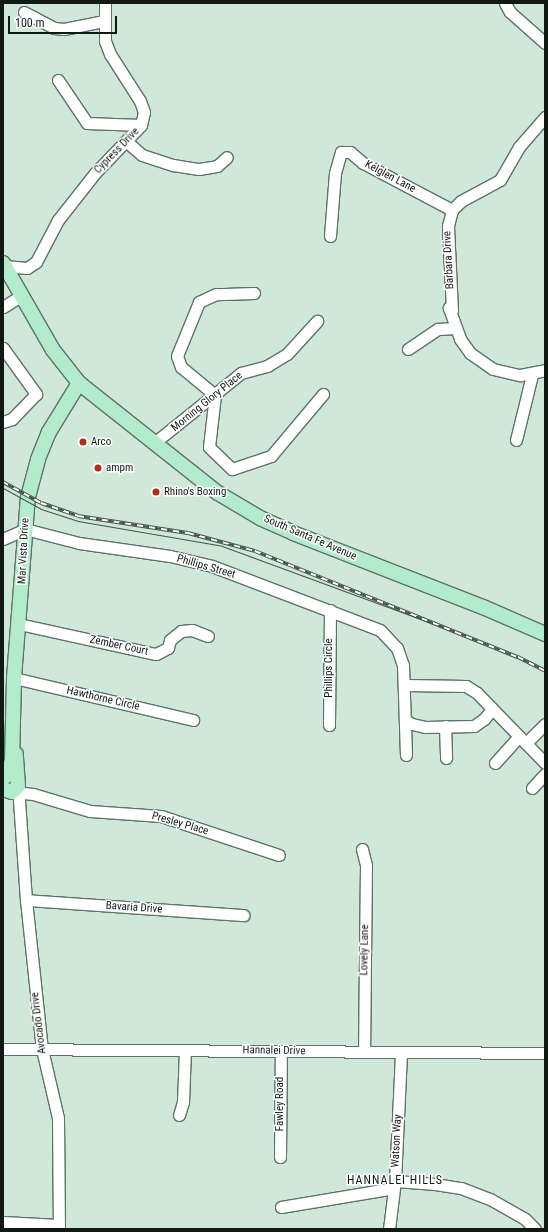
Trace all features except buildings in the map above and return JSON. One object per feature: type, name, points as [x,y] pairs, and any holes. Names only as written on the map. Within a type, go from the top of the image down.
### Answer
[{"type":"main road","name":"South Santa Fe Avenue","points":[[4,265],[53,350],[80,383],[154,444],[218,493],[260,518],[545,634]]},
{"type":"main road","name":"Mar Vista Drive","points":[[10,787],[14,678],[28,497],[38,459],[49,432],[80,383]]},
{"type":"street","name":"Cypress Drive","points":[[4,265],[30,267],[41,254],[55,225],[95,173],[127,142],[141,125],[144,112],[142,106],[110,54],[105,41],[105,3]]},
{"type":"street","points":[[505,3],[510,12],[545,43]]},
{"type":"street","points":[[24,12],[54,28],[64,29],[104,21]]},
{"type":"street","points":[[58,80],[87,123],[141,125]]},
{"type":"street","points":[[452,210],[461,201],[500,180],[519,147],[545,117]]},
{"type":"street","points":[[127,142],[142,155],[173,165],[199,169],[217,166],[227,157]]},
{"type":"street","name":"Kelglen Lane","points":[[330,236],[335,174],[341,152],[350,152],[362,163],[452,210]]},
{"type":"street","name":"Barbara Drive","points":[[452,210],[448,226],[452,310],[449,308],[456,328],[470,353],[484,365],[493,369],[520,375],[532,375],[545,370]]},
{"type":"street","points":[[254,293],[216,294],[199,302],[177,356],[181,368],[215,395],[209,447],[232,469],[271,456],[323,394]]},
{"type":"street","points":[[3,307],[22,295]]},
{"type":"street","name":"Morning Glory Place","points":[[154,444],[241,372],[267,366],[287,354],[317,321]]},
{"type":"street","points":[[408,349],[438,329],[456,328]]},
{"type":"street","points":[[3,348],[36,394],[12,419],[3,422]]},
{"type":"street","points":[[516,440],[532,375]]},
{"type":"street","points":[[3,538],[25,529]]},
{"type":"street","name":"Phillips Street","points":[[25,529],[79,542],[170,556],[212,566],[380,630],[397,648],[403,665],[406,685]]},
{"type":"street","name":"Phillips Circle","points":[[329,725],[330,610]]},
{"type":"street","name":"Zember Court","points":[[19,624],[156,654],[164,652],[170,640],[181,631],[192,630],[208,636]]},
{"type":"street","name":"Hawthorne Circle","points":[[14,678],[193,720]]},
{"type":"street","points":[[406,755],[406,685],[466,686],[477,693],[545,762]]},
{"type":"street","points":[[405,720],[412,724],[425,727],[474,726],[484,719],[492,709]]},
{"type":"street","points":[[494,764],[545,724]]},
{"type":"street","points":[[445,726],[446,758]]},
{"type":"street","points":[[532,788],[545,774]]},
{"type":"street","name":"Presley Place","points":[[10,787],[90,810],[160,816],[279,855]]},
{"type":"street","name":"Avocado Drive","points":[[10,787],[19,815],[26,900],[42,1049],[58,1118],[59,1227]]},
{"type":"street","name":"Lovely Lane","points":[[362,849],[366,865],[364,1052]]},
{"type":"street","name":"Bavaria Drive","points":[[26,900],[243,915]]},
{"type":"street","name":"Hannalei Drive","points":[[3,1049],[545,1053]]},
{"type":"street","points":[[179,1115],[183,1102],[185,1050]]},
{"type":"street","name":"Fawley Road","points":[[280,1157],[281,1051]]},
{"type":"street","name":"Watson Way","points":[[389,1229],[395,1181],[402,1052]]},
{"type":"street","points":[[281,1207],[388,1189],[395,1181],[461,1188],[508,1208],[535,1229]]},
{"type":"street","points":[[3,1222],[59,1227]]},
{"type":"tram line","points":[[3,488],[41,509],[78,521],[222,546],[461,634]]},
{"type":"railway","points":[[3,482],[41,503],[78,516],[188,533],[255,551],[518,657],[545,671]]},
{"type":"place","name":"Arco","points":[[83,442]]},
{"type":"place","name":"ampm","points":[[98,468]]},
{"type":"place","name":"Rhino's Boxing","points":[[156,492]]},
{"type":"district","name":"HANNALEI HILLS","points":[[395,1181]]}]
